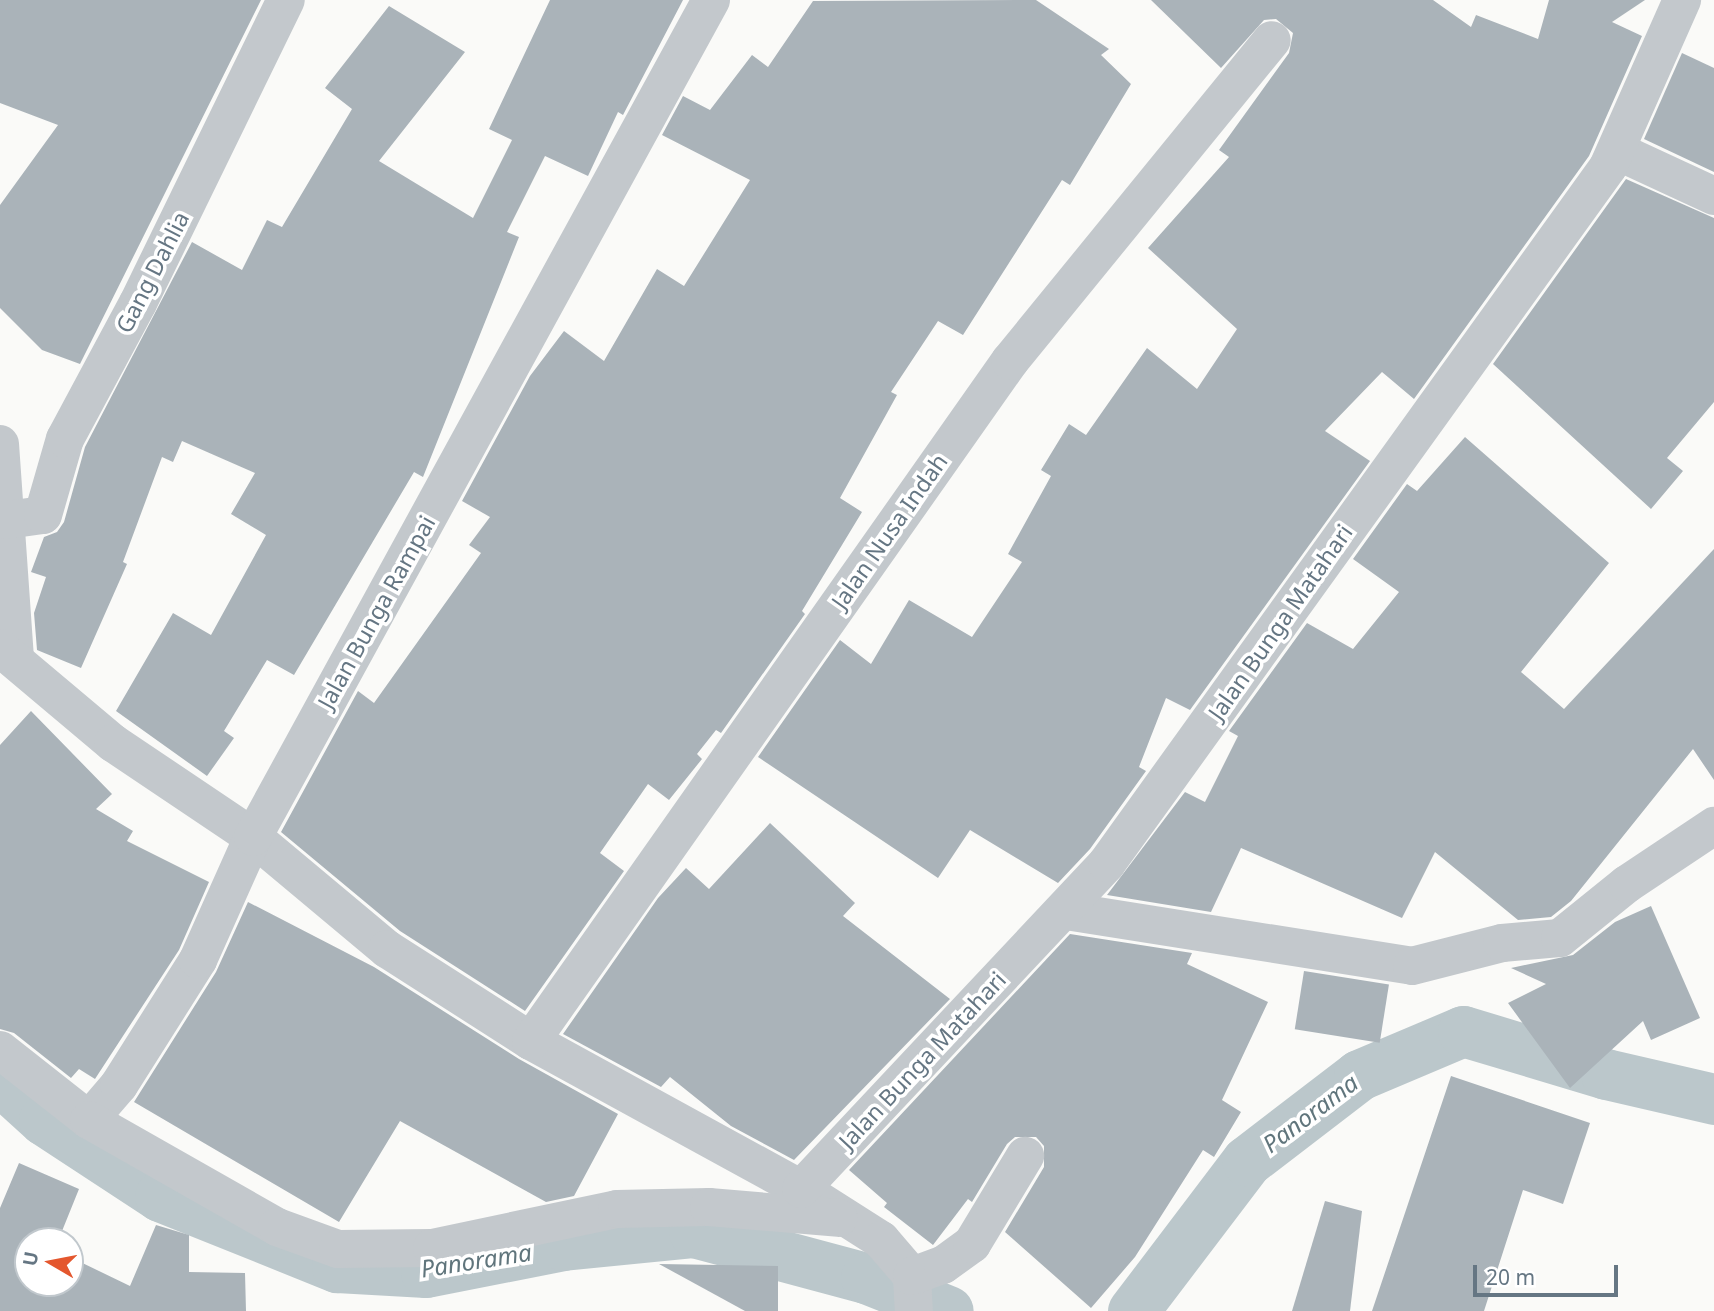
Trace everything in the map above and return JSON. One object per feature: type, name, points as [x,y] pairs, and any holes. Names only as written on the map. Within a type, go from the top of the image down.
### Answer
[{"type":"street","name":"Gang Dahlia","points":[[8,520],[43,515],[65,439],[138,303],[286,0]]},
{"type":"street","name":"Jalan Bunga Rampai","points":[[89,1120],[119,1085],[198,960],[253,837],[711,0]]},
{"type":"street","name":"Jalan Bunga Matahari","points":[[801,1189],[1066,911],[1107,863],[1617,152],[1682,0]]},
{"type":"street","name":"Jalan Nusa Indah","points":[[531,1041],[1010,360],[1272,40]]},
{"type":"street","points":[[1617,152],[1714,195]]},
{"type":"street","points":[[0,444],[8,520],[7,652],[113,743],[253,837],[387,949],[531,1041],[801,1189],[881,1240],[913,1292],[972,1244],[1025,1156]]},
{"type":"street","points":[[1066,911],[1412,966],[1503,943],[1560,938],[1627,884],[1714,826]]},
{"type":"street","points":[[0,1050],[89,1120],[277,1227],[338,1249],[432,1248],[617,1209],[709,1207],[848,1219]]},
{"type":"building","points":[[0,0],[261,0],[80,364],[42,350],[0,308],[0,205],[58,125],[0,103]]},
{"type":"building","points":[[550,0],[683,0],[623,115],[618,112],[588,176],[545,156],[507,232],[519,237],[423,477],[414,472],[294,675],[267,660],[224,731],[234,738],[207,776],[116,711],[173,613],[211,635],[266,535],[231,514],[255,473],[182,441],[173,462],[162,457],[123,562],[127,564],[81,668],[37,650],[34,613],[46,577],[31,572],[44,537],[57,532],[64,522],[85,447],[192,242],[242,270],[267,220],[282,227],[352,109],[325,88],[389,6],[465,52],[379,161],[473,218],[512,140],[489,129]]},
{"type":"building","points":[[1036,0],[1109,49],[1101,55],[1131,84],[1070,185],[1062,180],[963,335],[938,321],[891,392],[897,395],[840,498],[862,512],[802,611],[805,614],[721,733],[716,730],[697,754],[702,759],[669,800],[648,784],[600,853],[624,871],[525,1011],[400,931],[281,832],[358,691],[374,703],[481,553],[469,545],[490,517],[462,501],[530,376],[564,331],[604,361],[657,269],[684,286],[750,180],[662,135],[683,96],[710,110],[752,55],[768,67],[813,1]]},
{"type":"building","points":[[1151,0],[1433,0],[1471,27],[1476,15],[1538,39],[1549,0],[1645,0],[1612,22],[1642,36],[1589,156],[1414,399],[1382,372],[1325,431],[1370,461],[1190,710],[1166,698],[1139,767],[1146,771],[1090,849],[1058,883],[970,830],[938,878],[758,757],[840,640],[871,664],[909,600],[972,637],[1022,562],[1008,554],[1051,476],[1041,470],[1069,424],[1086,435],[1147,348],[1197,389],[1237,329],[1148,248],[1229,157],[1219,150],[1289,53],[1293,33],[1276,19],[1264,20],[1221,68]]},
{"type":"building","points":[[1682,53],[1714,68],[1714,172],[1644,139]]},
{"type":"building","points":[[1626,179],[1714,218],[1714,402],[1667,458],[1683,471],[1651,509],[1493,364]]},
{"type":"building","points":[[1465,437],[1609,563],[1521,672],[1564,709],[1714,549],[1714,780],[1693,749],[1571,901],[1551,917],[1518,920],[1435,852],[1402,918],[1241,848],[1211,912],[1107,895],[1185,792],[1205,802],[1238,736],[1229,731],[1307,623],[1353,649],[1399,592],[1353,559],[1407,484],[1417,491]]},
{"type":"building","points":[[31,711],[112,794],[96,809],[133,831],[127,841],[209,882],[179,950],[95,1079],[79,1069],[71,1078],[14,1033],[0,1029],[0,745]]},
{"type":"building","points":[[770,823],[855,903],[843,916],[950,999],[794,1160],[731,1126],[670,1077],[661,1087],[563,1034],[658,898],[686,868],[709,889]]},
{"type":"building","points":[[248,902],[374,967],[519,1059],[618,1114],[574,1196],[546,1202],[400,1121],[339,1222],[134,1102],[216,972]]},
{"type":"building","points":[[1651,906],[1700,1018],[1651,1040],[1643,1021],[1570,1088],[1508,1003],[1546,984],[1511,968],[1573,955],[1615,922]]},
{"type":"building","points":[[1070,934],[1192,953],[1187,964],[1268,1002],[1222,1100],[1241,1112],[1214,1157],[1203,1150],[1135,1257],[1091,1308],[1005,1232],[1044,1167],[1044,1146],[1036,1137],[1015,1137],[1007,1144],[972,1202],[968,1199],[933,1245],[884,1207],[887,1203],[849,1170]]},
{"type":"building","points":[[1304,971],[1389,984],[1380,1043],[1295,1029]]},
{"type":"building","points":[[1451,1076],[1590,1123],[1563,1204],[1523,1190],[1484,1311],[1372,1311]]},
{"type":"building","points":[[19,1163],[79,1189],[64,1227],[14,1227],[14,1297],[84,1297],[84,1264],[130,1286],[156,1225],[189,1235],[189,1272],[245,1273],[246,1311],[0,1311],[0,1208]]},
{"type":"building","points":[[1325,1201],[1362,1211],[1350,1311],[1292,1311]]},
{"type":"building","points":[[659,1264],[778,1266],[778,1311],[745,1311]]},
{"type":"waterway","name":"Panorama","points":[[1133,1311],[1247,1161],[1359,1075],[1463,1031],[1606,1074],[1714,1099]]},
{"type":"waterway","name":"Panorama","points":[[0,1080],[44,1120],[160,1196],[337,1267],[426,1272],[563,1245],[694,1232],[866,1278],[948,1311]]}]
